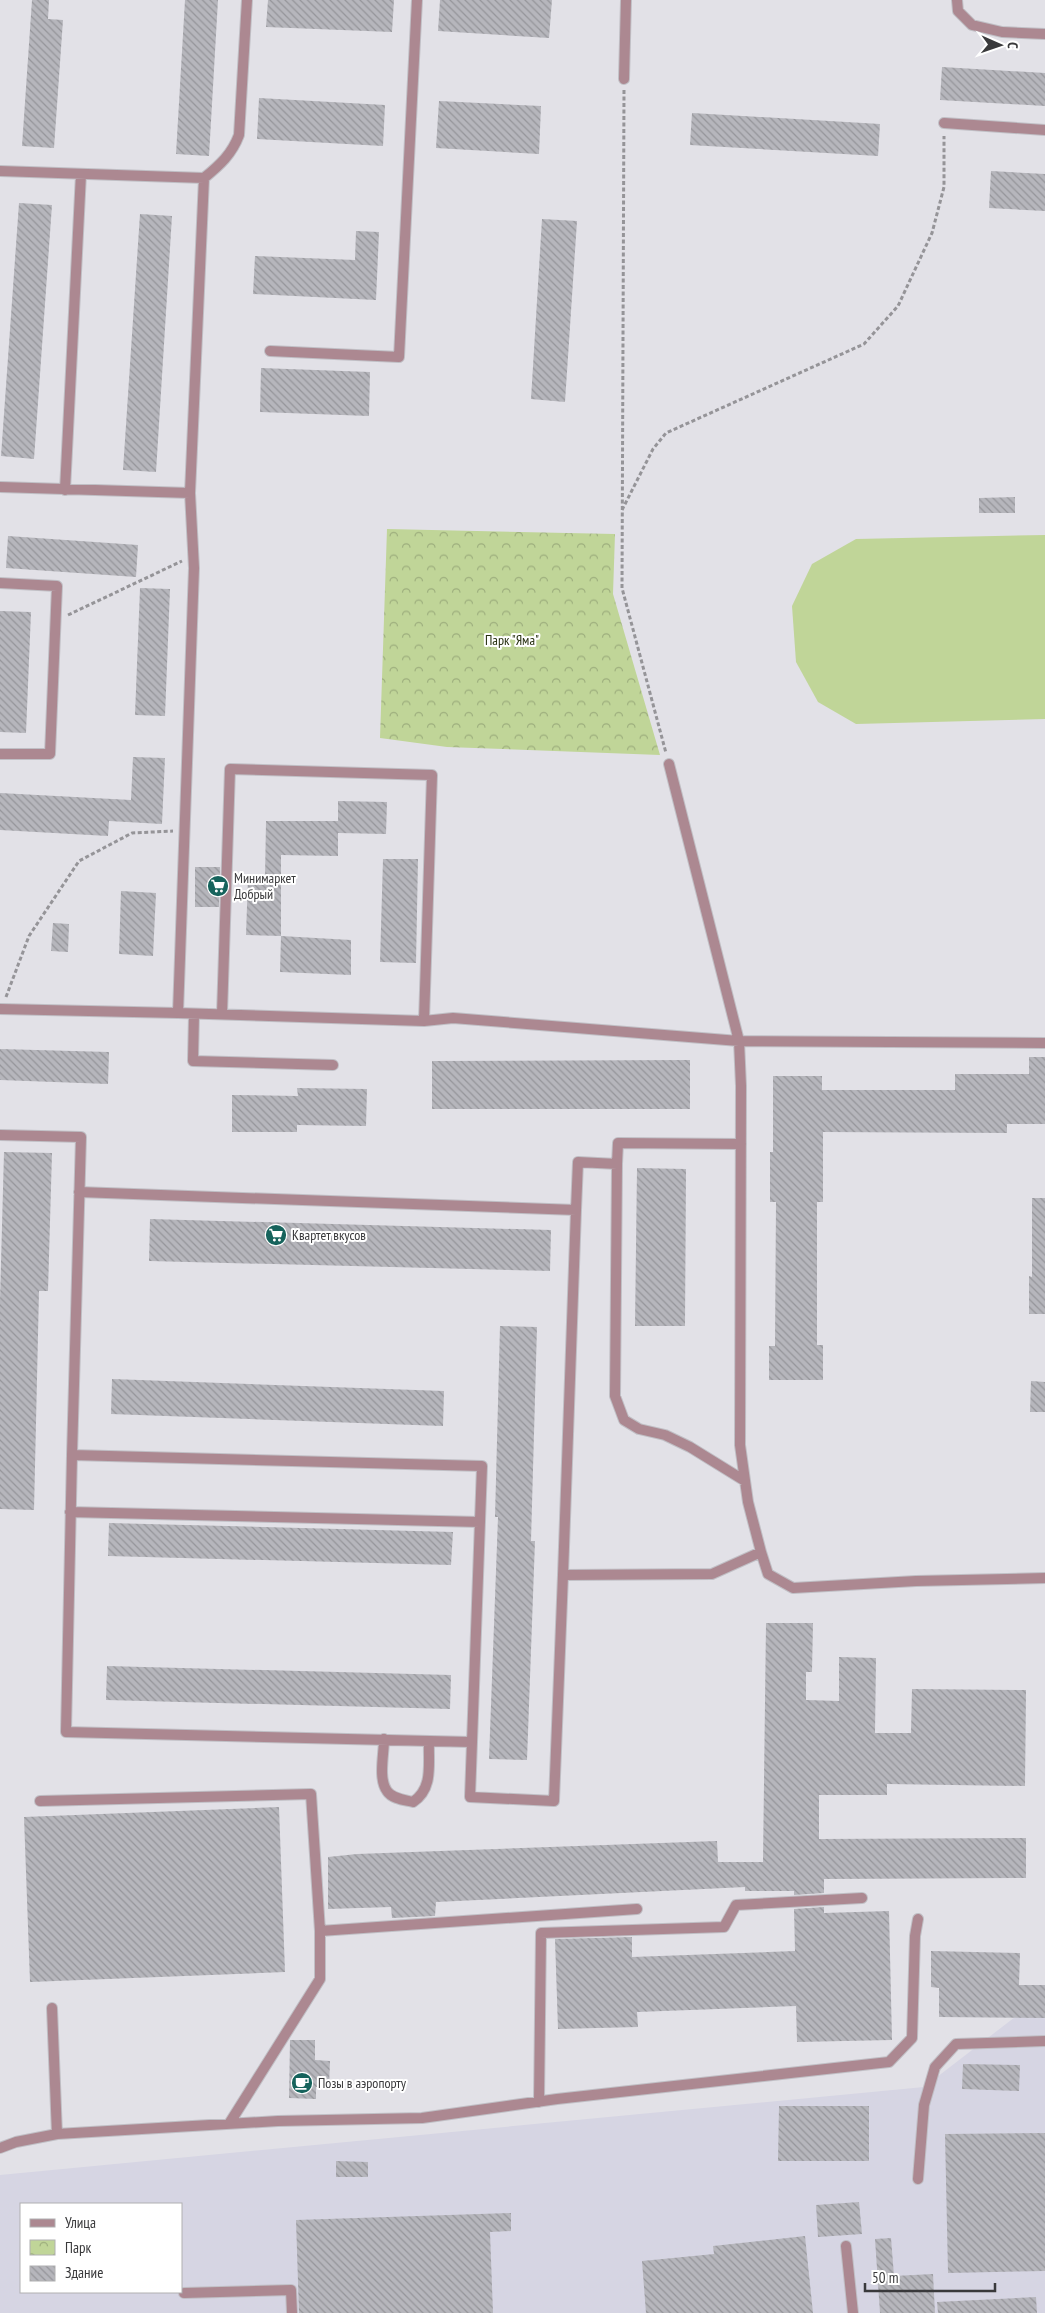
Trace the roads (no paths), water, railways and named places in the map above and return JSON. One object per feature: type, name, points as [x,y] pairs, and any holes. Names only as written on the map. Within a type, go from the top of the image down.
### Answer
[{"type":"street","points":[[0,171],[204,178],[226,160],[234,148],[239,135],[247,0]]},
{"type":"street","points":[[270,351],[399,357],[417,0]]},
{"type":"street","points":[[624,79],[626,0]]},
{"type":"street","points":[[957,0],[958,11],[972,24],[1002,32],[1045,34]]},
{"type":"street","points":[[944,123],[1045,130]]},
{"type":"street","points":[[65,490],[81,174]]},
{"type":"street","points":[[178,1013],[194,555],[190,493],[204,178]]},
{"type":"street","points":[[0,487],[190,493]]},
{"type":"street","points":[[0,583],[58,586],[50,754],[0,754]]},
{"type":"street","points":[[670,764],[739,1041],[741,1144],[740,1445],[748,1502],[768,1574],[793,1588],[916,1581],[1045,1578]]},
{"type":"street","points":[[222,1014],[230,769],[432,775],[424,1021]]},
{"type":"street","points":[[1,1009],[424,1021],[453,1018],[739,1041],[1045,1043]]},
{"type":"street","points":[[194,1014],[192,1061],[333,1065]]},
{"type":"street","points":[[0,1135],[81,1137],[70,1512],[66,1732],[471,1742]]},
{"type":"street","points":[[741,1144],[618,1143],[614,1396],[624,1420],[639,1429],[665,1435],[690,1447],[745,1481]]},
{"type":"street","points":[[72,1455],[482,1466],[470,1797],[554,1801],[578,1162],[617,1164]]},
{"type":"street","points":[[79,1192],[576,1210]]},
{"type":"street","points":[[70,1512],[480,1522]]},
{"type":"street","points":[[563,1575],[712,1574],[761,1552]]},
{"type":"street","points":[[384,1740],[383,1782],[388,1793],[413,1802],[422,1795],[428,1783],[429,1740]]},
{"type":"street","points":[[40,1800],[311,1794],[320,1931],[320,1979],[229,2124]]},
{"type":"street","points":[[539,2102],[541,1933],[724,1927],[736,1905],[862,1898]]},
{"type":"street","points":[[320,1931],[637,1909]]},
{"type":"street","points":[[0,2148],[16,2142],[57,2134],[229,2124],[422,2118],[539,2102],[889,2062],[912,2038],[915,1936],[918,1919]]},
{"type":"street","points":[[52,2008],[57,2134]]},
{"type":"street","points":[[918,2179],[924,2105],[934,2067],[956,2044],[1045,2042]]},
{"type":"street","points":[[846,2246],[853,2313]]},
{"type":"street","points":[[184,2293],[291,2290],[292,2313]]},
{"type":"place","name":"Минимаркет Добрый","points":[[218,886]]},
{"type":"place","name":"Квартет вкусов","points":[[276,1235]]},
{"type":"place","name":"Позы в аэропорту","points":[[302,2083]]},
{"type":"park label","name":"Парк \"Яма\"","points":[[512,640]]}]
